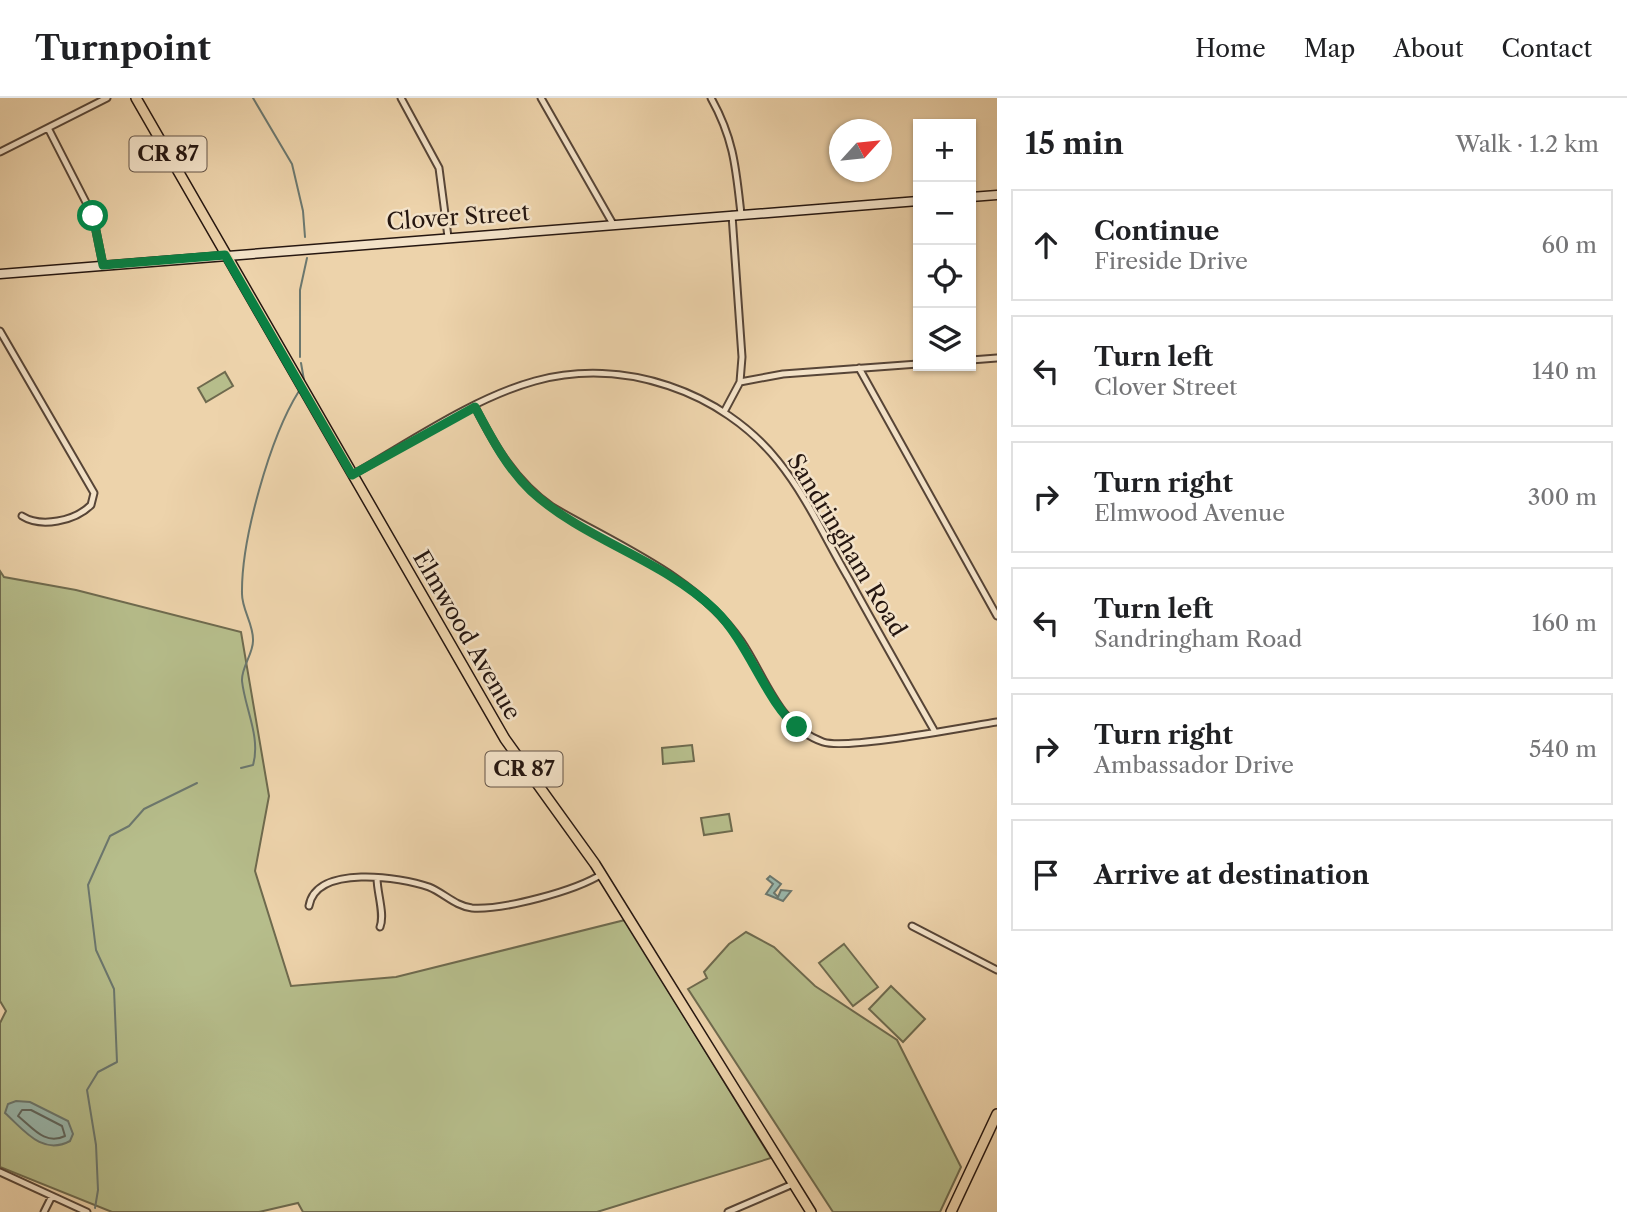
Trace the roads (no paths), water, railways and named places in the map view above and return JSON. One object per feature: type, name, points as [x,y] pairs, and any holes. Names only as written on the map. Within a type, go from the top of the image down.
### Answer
[{"type":"main road","name":"Elmwood Avenue","points":[[136,98],[505,739],[602,874],[811,1212]]},
{"type":"main road","points":[[976,197],[997,195]]},
{"type":"main road","name":"Clover Street","points":[[0,274],[913,201]]},
{"type":"main road","points":[[951,1212],[997,1114]]},
{"type":"street","points":[[0,152],[107,98]]},
{"type":"street","points":[[401,98],[439,168],[444,185],[448,237]]},
{"type":"street","points":[[541,98],[613,224]]},
{"type":"street","points":[[711,98],[728,131],[734,150],[742,357],[740,382],[724,412]]},
{"type":"street","points":[[48,128],[93,216],[103,265]]},
{"type":"street","points":[[0,331],[94,493],[91,505],[77,514],[43,524],[22,516]]},
{"type":"street","points":[[976,360],[997,358]]},
{"type":"street","points":[[740,382],[783,374],[913,364]]},
{"type":"street","points":[[859,368],[997,616]]},
{"type":"street","name":"Sandringham Road","points":[[352,475],[475,407],[535,381],[598,373],[665,384],[724,412],[758,439],[798,489],[935,732]]},
{"type":"street","points":[[475,407],[512,469],[541,499],[679,580],[718,613],[740,640],[782,711],[803,731],[821,742],[837,745],[997,722]]},
{"type":"street","points":[[309,906],[315,892],[329,882],[377,878],[418,884],[453,902],[473,908],[566,891],[602,874]]},
{"type":"street","points":[[377,878],[377,901],[382,921],[380,927]]},
{"type":"street","points":[[912,926],[996,970],[997,978]]},
{"type":"street","points":[[0,1172],[87,1212]]},
{"type":"street","points":[[728,1212],[793,1184]]},
{"type":"street","points":[[44,1212],[52,1196]]},
{"type":"water","points":[[770,876],[781,884],[774,893],[778,897],[781,890],[791,891],[783,901],[766,894],[773,884],[767,879]]},
{"type":"water","points":[[16,1101],[30,1102],[68,1121],[73,1134],[70,1141],[51,1145],[34,1139],[5,1113],[8,1104]]},
{"type":"waterway","points":[[253,98],[292,164],[303,211],[305,237]]},
{"type":"waterway","points":[[300,357],[300,290],[307,258]]},
{"type":"waterway","points":[[301,363],[304,380]]},
{"type":"waterway","points":[[241,768],[253,765],[255,754],[254,734],[242,681],[253,641],[242,594],[246,546],[268,461],[299,391]]},
{"type":"waterway","points":[[95,1208],[98,1190],[96,1145],[87,1090],[98,1072],[117,1062],[114,989],[96,950],[88,885],[110,836],[129,826],[144,809],[197,783]]}]
